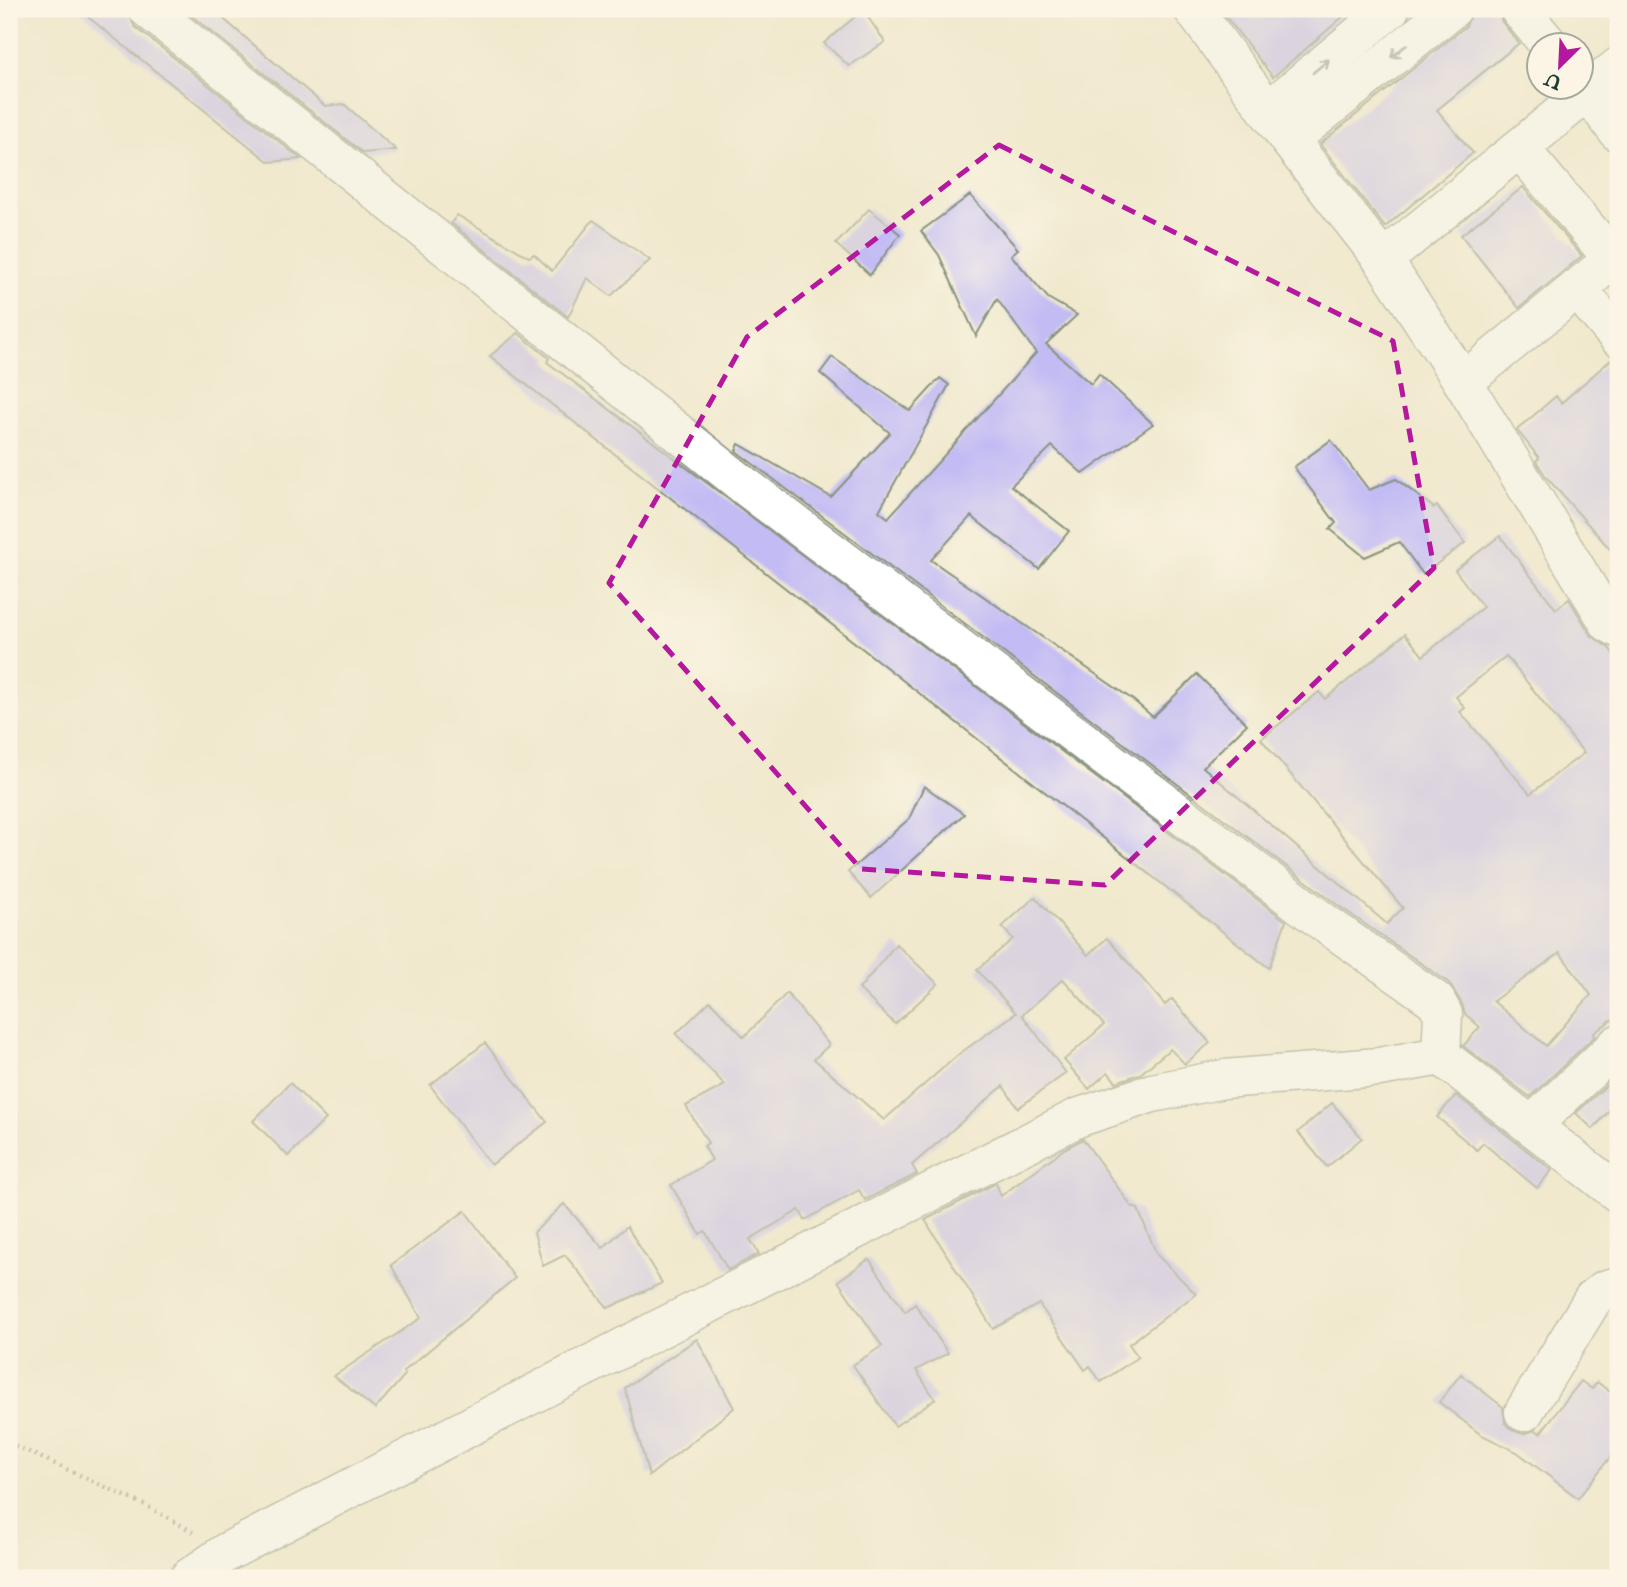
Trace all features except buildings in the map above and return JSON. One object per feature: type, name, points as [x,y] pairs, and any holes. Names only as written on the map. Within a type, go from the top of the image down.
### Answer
[{"type":"street","points":[[148,9],[745,486],[1326,924],[1436,1001],[1443,1014],[1441,1056]]},
{"type":"street","points":[[1193,9],[1384,260],[1463,382],[1609,623],[1618,628]]},
{"type":"street","points":[[1279,125],[1390,9]]},
{"type":"street","points":[[1279,125],[1452,9]]},
{"type":"street","points":[[1519,9],[1538,32]]},
{"type":"street","points":[[1596,81],[1618,67]]},
{"type":"street","points":[[1384,260],[1520,149],[1570,102]]},
{"type":"street","points":[[1596,102],[1618,132]]},
{"type":"street","points":[[1463,382],[1616,257],[1520,149]]},
{"type":"street","points":[[1577,289],[1618,337]]},
{"type":"street","points":[[1532,1124],[1618,1044]]},
{"type":"street","points":[[189,1578],[227,1552],[655,1331],[1077,1118],[1152,1093],[1224,1079],[1379,1067],[1441,1056],[1618,1193]]},
{"type":"street","points":[[1524,1412],[1593,1299],[1604,1290],[1618,1286]]},
{"type":"path","points":[[9,1443],[145,1505],[227,1552]]},
{"type":"highlighted area","points":[[999,145],[1393,341],[1434,568],[1105,885],[861,869],[609,583],[747,337]]}]
